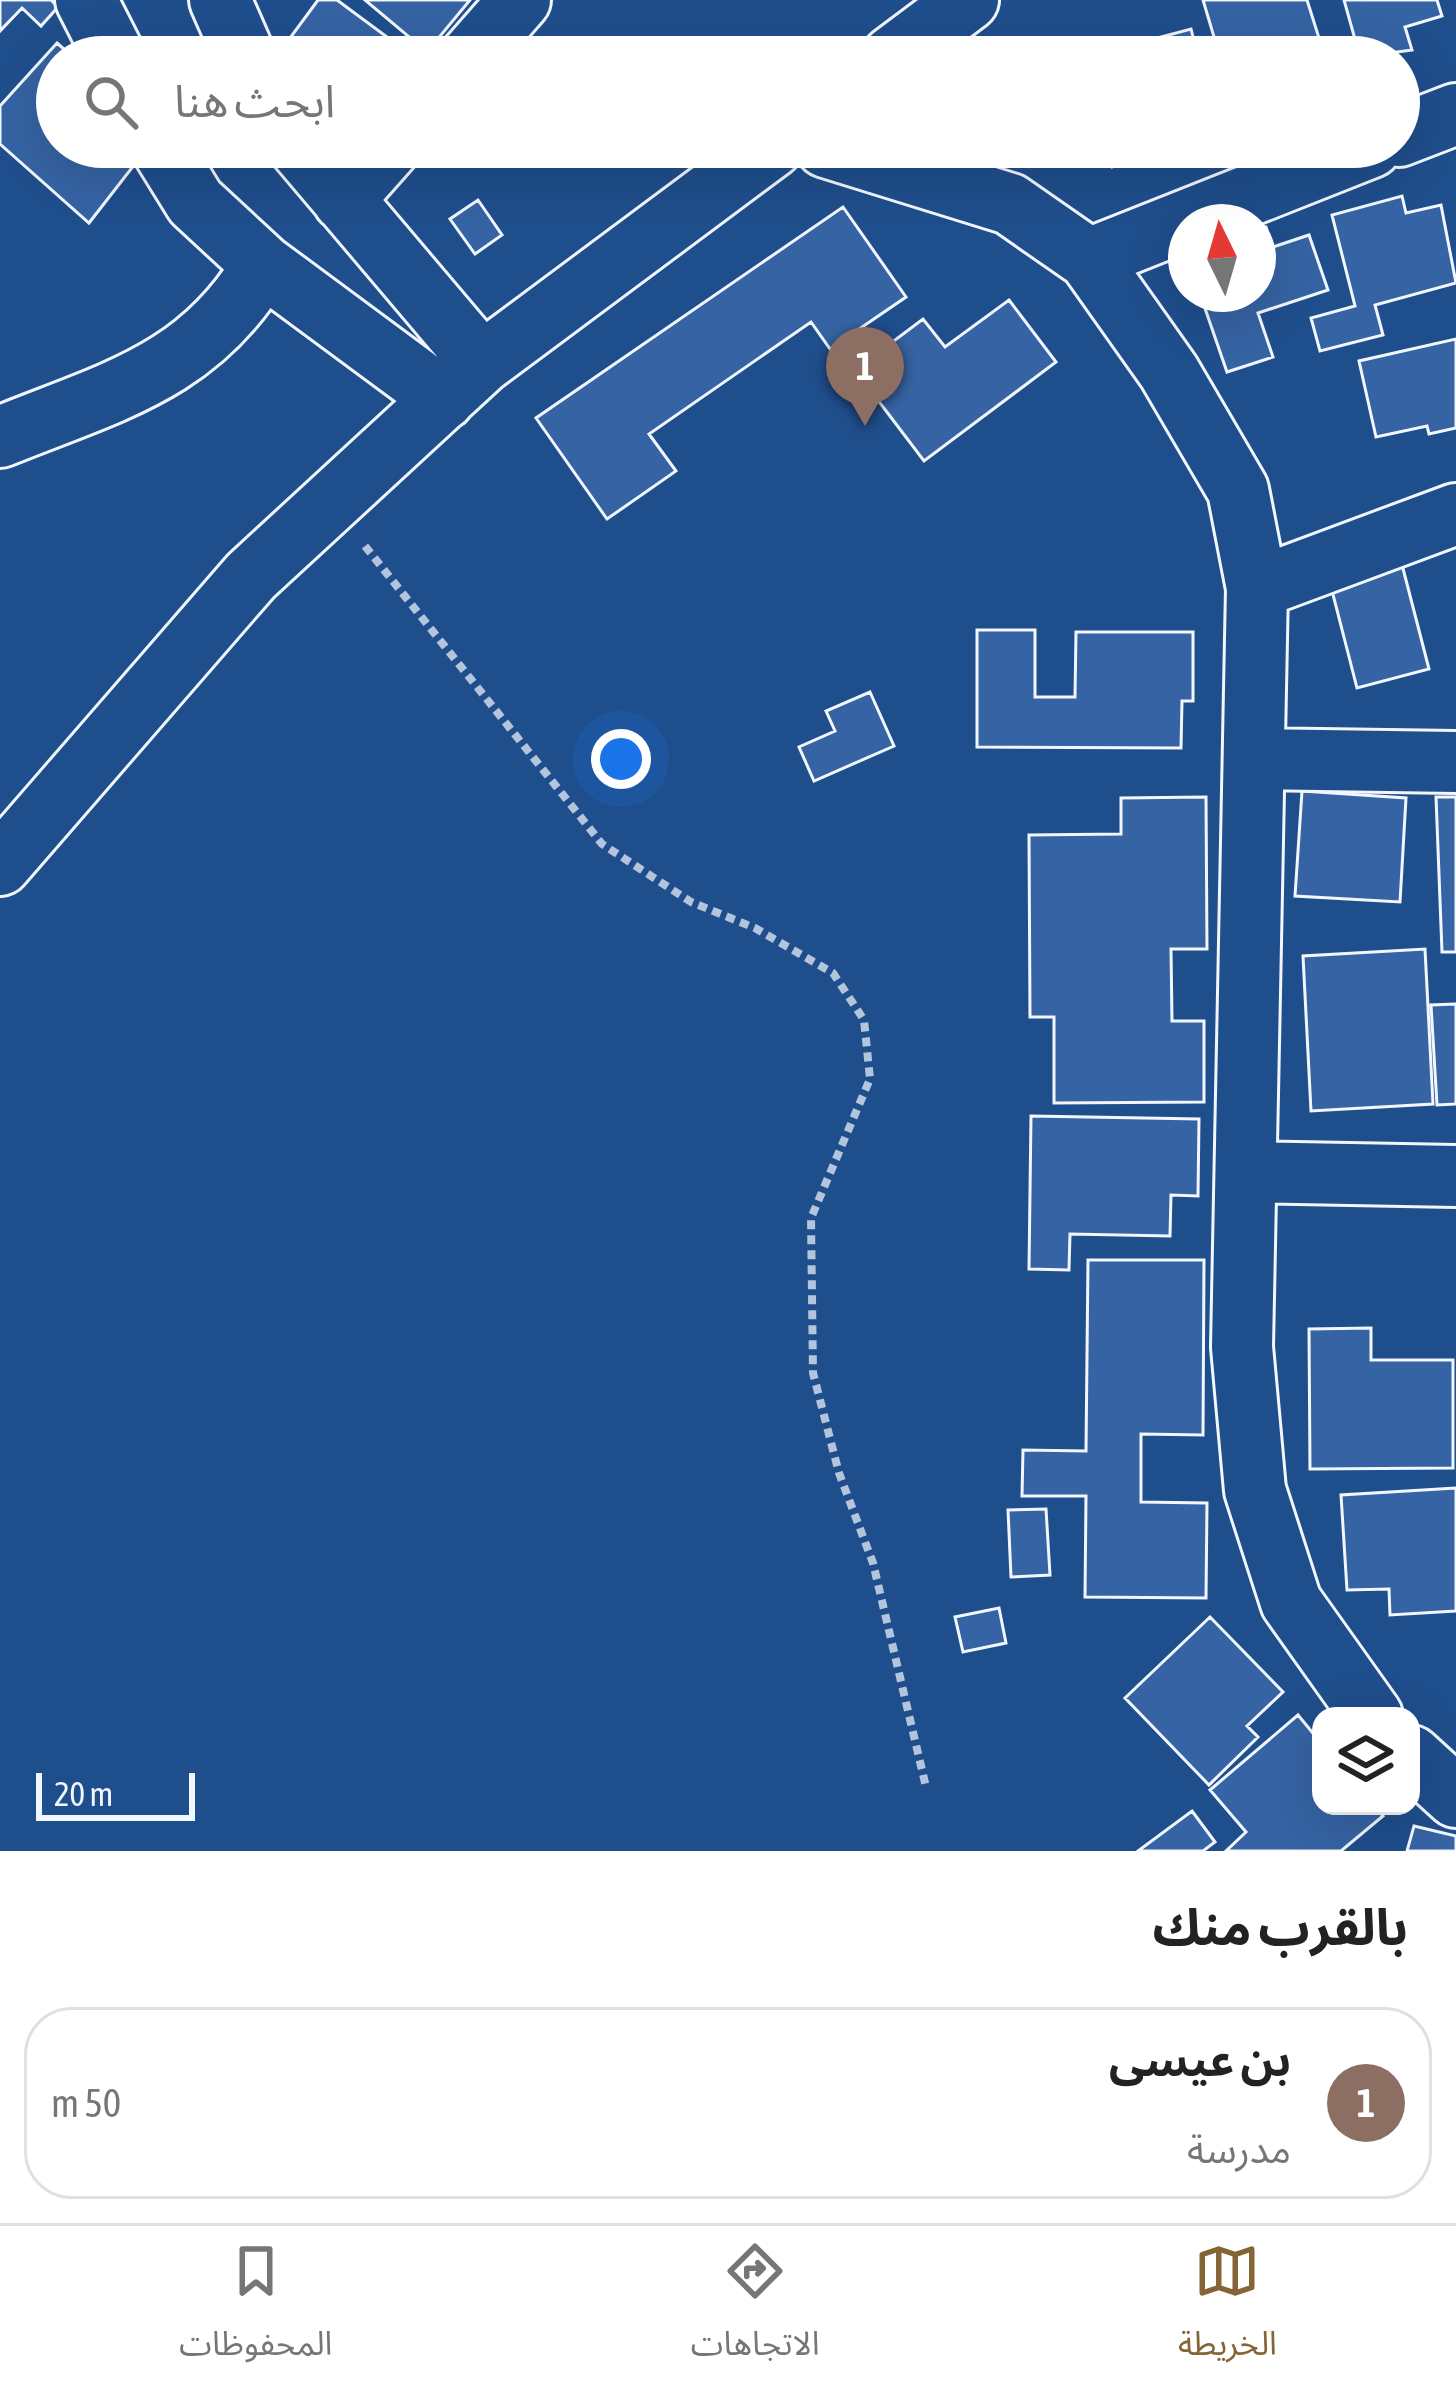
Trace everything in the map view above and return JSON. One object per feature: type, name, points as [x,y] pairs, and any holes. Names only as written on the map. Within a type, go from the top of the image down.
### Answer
[{"type":"street","points":[[86,0],[104,36]]},
{"type":"street","points":[[220,0],[236,36]]},
{"type":"street","points":[[488,36],[520,0]]},
{"type":"street","points":[[920,36],[968,0]]},
{"type":"street","points":[[1420,128],[1456,114]]},
{"type":"street","points":[[174,168],[195,202],[262,265],[463,381]]},
{"type":"street","points":[[316,168],[343,200],[463,381]]},
{"type":"street","points":[[343,200],[371,168]]},
{"type":"street","points":[[0,865],[250,575],[463,381],[744,168]]},
{"type":"street","points":[[894,168],[1010,204],[1088,259],[1168,372],[1238,490],[1257,588],[1242,1347],[1255,1490],[1292,1602],[1366,1707]]},
{"type":"street","points":[[1088,259],[1318,168]]},
{"type":"street","points":[[0,437],[172,367],[237,309],[262,265]]},
{"type":"street","points":[[1257,588],[1456,514]]},
{"type":"street","points":[[1257,759],[1456,762]]},
{"type":"street","points":[[1246,1172],[1456,1176]]},
{"type":"street","points":[[1420,1764],[1456,1797]]},
{"type":"path","points":[[326,506],[381,566],[602,844],[691,902],[755,928],[832,973],[864,1020],[870,1079],[811,1218],[812,1373],[838,1472],[873,1563],[926,1787]]},
{"type":"building","points":[[0,0],[51,0],[58,7],[41,26],[22,8],[0,31]]},
{"type":"building","points":[[318,0],[337,0],[386,36],[291,36]]},
{"type":"building","points":[[365,0],[470,0],[440,36],[408,36]]},
{"type":"building","points":[[1203,0],[1307,0],[1318,36],[1214,36]]},
{"type":"building","points":[[1344,0],[1437,0],[1442,16],[1405,27],[1408,36],[1354,36]]},
{"type":"building","points":[[1191,29],[1193,36],[1164,36]]},
{"type":"building","points":[[36,66],[36,168],[132,168],[89,223],[0,144],[0,106]]},
{"type":"building","points":[[1402,196],[1406,213],[1441,205],[1456,283],[1375,305],[1383,335],[1320,351],[1311,318],[1355,306],[1332,215]]},
{"type":"building","points":[[478,200],[502,235],[475,254],[450,219]]},
{"type":"building","points":[[843,207],[906,297],[830,349],[811,322],[649,434],[676,471],[607,519],[536,418]]},
{"type":"building","points":[[1309,235],[1328,290],[1276,307],[1276,246]]},
{"type":"building","points":[[1009,300],[1056,362],[924,461],[855,370],[923,319],[945,347]]},
{"type":"building","points":[[1206,312],[1261,312],[1273,357],[1227,372]]},
{"type":"building","points":[[1456,339],[1456,428],[1429,434],[1427,426],[1376,437],[1359,361]]},
{"type":"building","points":[[1399,553],[1429,669],[1357,688],[1327,571]]},
{"type":"building","points":[[977,630],[1035,630],[1035,697],[1075,697],[1076,632],[1193,632],[1193,701],[1182,701],[1181,748],[977,747]]},
{"type":"building","points":[[870,692],[894,746],[814,781],[799,747],[835,731],[826,711]]},
{"type":"building","points":[[1302,791],[1406,798],[1400,902],[1295,896]]},
{"type":"building","points":[[1206,797],[1207,949],[1171,949],[1172,1021],[1204,1021],[1204,1102],[1054,1103],[1054,1017],[1030,1017],[1029,835],[1121,834],[1121,798]]},
{"type":"building","points":[[1436,797],[1456,797],[1456,952],[1442,952]]},
{"type":"building","points":[[1425,949],[1433,1104],[1311,1111],[1303,956]]},
{"type":"building","points":[[1456,1004],[1456,1104],[1437,1105],[1431,1005]]},
{"type":"building","points":[[1031,1116],[1199,1119],[1198,1196],[1171,1195],[1170,1236],[1070,1234],[1069,1270],[1029,1269]]},
{"type":"building","points":[[1088,1260],[1204,1260],[1203,1435],[1141,1434],[1141,1502],[1207,1503],[1206,1598],[1085,1597],[1086,1496],[1022,1496],[1023,1450],[1086,1451]]},
{"type":"building","points":[[1371,1328],[1371,1360],[1453,1360],[1453,1468],[1310,1469],[1309,1329]]},
{"type":"building","points":[[1456,1488],[1456,1611],[1390,1615],[1389,1589],[1347,1590],[1341,1495]]},
{"type":"building","points":[[1046,1509],[1050,1575],[1011,1577],[1008,1510]]},
{"type":"building","points":[[999,1608],[1006,1643],[963,1652],[955,1617]]},
{"type":"building","points":[[1210,1617],[1283,1692],[1247,1726],[1258,1737],[1209,1785],[1125,1698]]},
{"type":"building","points":[[1298,1715],[1312,1732],[1312,1815],[1383,1816],[1341,1851],[1226,1851],[1246,1832],[1210,1790]]},
{"type":"building","points":[[1192,1811],[1215,1842],[1203,1851],[1138,1851]]},
{"type":"building","points":[[1414,1826],[1456,1836],[1456,1851],[1407,1851]]},
{"type":"place","name":"بن عيسى","points":[[865,426]]}]
